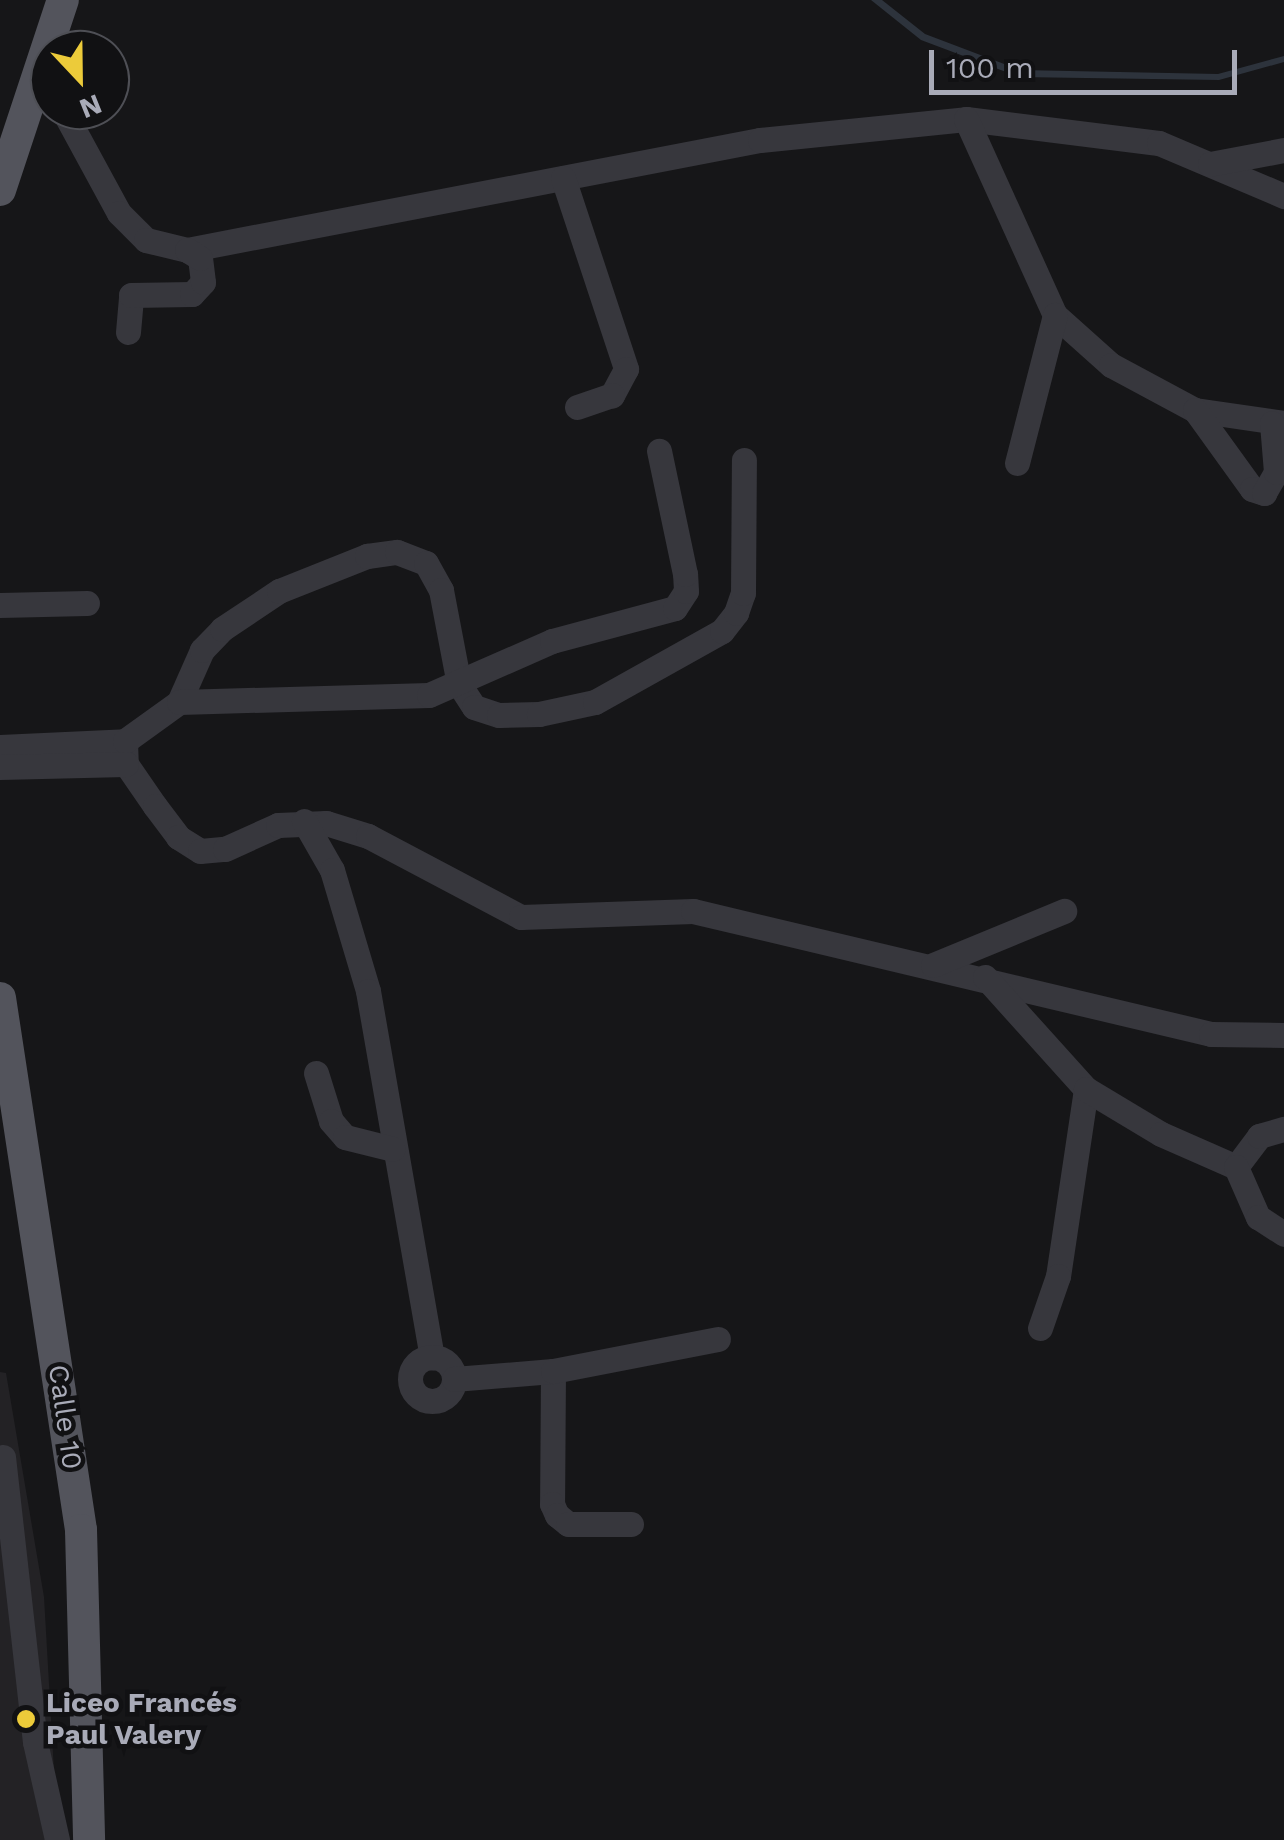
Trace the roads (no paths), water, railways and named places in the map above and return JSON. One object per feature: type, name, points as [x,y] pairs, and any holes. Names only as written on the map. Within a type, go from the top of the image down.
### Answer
[{"type":"main road","points":[[56,30],[63,0]]},
{"type":"main road","points":[[0,190],[30,116]]},
{"type":"main road","name":"Calle 10","points":[[0,998],[81,1530],[87,1838]]},
{"type":"lane","points":[[188,250],[760,140],[966,119],[1160,144],[1284,196]]},
{"type":"lane","points":[[966,119],[1054,315],[1111,365],[1195,410],[1278,423],[1276,472],[1264,492],[1252,489],[1195,410]]},
{"type":"lane","points":[[73,130],[119,213],[146,240],[188,250],[200,258],[203,282],[192,294],[131,295],[128,332]]},
{"type":"lane","points":[[1210,164],[1284,150]]},
{"type":"lane","points":[[563,178],[626,369],[612,395],[578,407]]},
{"type":"lane","points":[[1017,463],[1054,315]]},
{"type":"lane","points":[[179,702],[395,699],[459,684],[552,641],[675,608],[686,592],[685,574],[658,451]]},
{"type":"lane","points":[[0,768],[125,752],[179,702],[202,650],[222,629],[279,591],[367,556],[397,552],[426,563],[441,590],[459,684],[474,707],[499,715],[539,714],[596,702],[722,631],[743,593],[744,460]]},
{"type":"lane","points":[[0,605],[87,603]]},
{"type":"lane","points":[[0,746],[125,752]]},
{"type":"lane","points":[[125,752],[178,837],[200,851],[304,821],[368,836],[521,917],[694,911],[985,977],[1211,1034],[1284,1035]]},
{"type":"lane","points":[[304,821],[325,854],[353,930],[432,1357]]},
{"type":"lane","points":[[933,965],[1064,911]]},
{"type":"lane","points":[[985,977],[1086,1089],[1161,1134],[1236,1167],[1258,1217],[1284,1234]]},
{"type":"lane","points":[[316,1072],[331,1121],[345,1137],[393,1149]]},
{"type":"lane","points":[[1040,1328],[1058,1276],[1086,1089]]},
{"type":"lane","points":[[1236,1167],[1259,1136],[1284,1129]]},
{"type":"lane","points":[[454,1379],[553,1370],[718,1339]]},
{"type":"lane","points":[[432,1357],[450,1366],[454,1379],[443,1398],[417,1394],[413,1368],[432,1357]]},
{"type":"lane","points":[[553,1370],[552,1504],[568,1524],[631,1524]]},
{"type":"lane","points":[[4,1457],[35,1742],[57,1840]]},
{"type":"place","name":"Liceo Francés Paul Valery","points":[[26,1719]]}]
